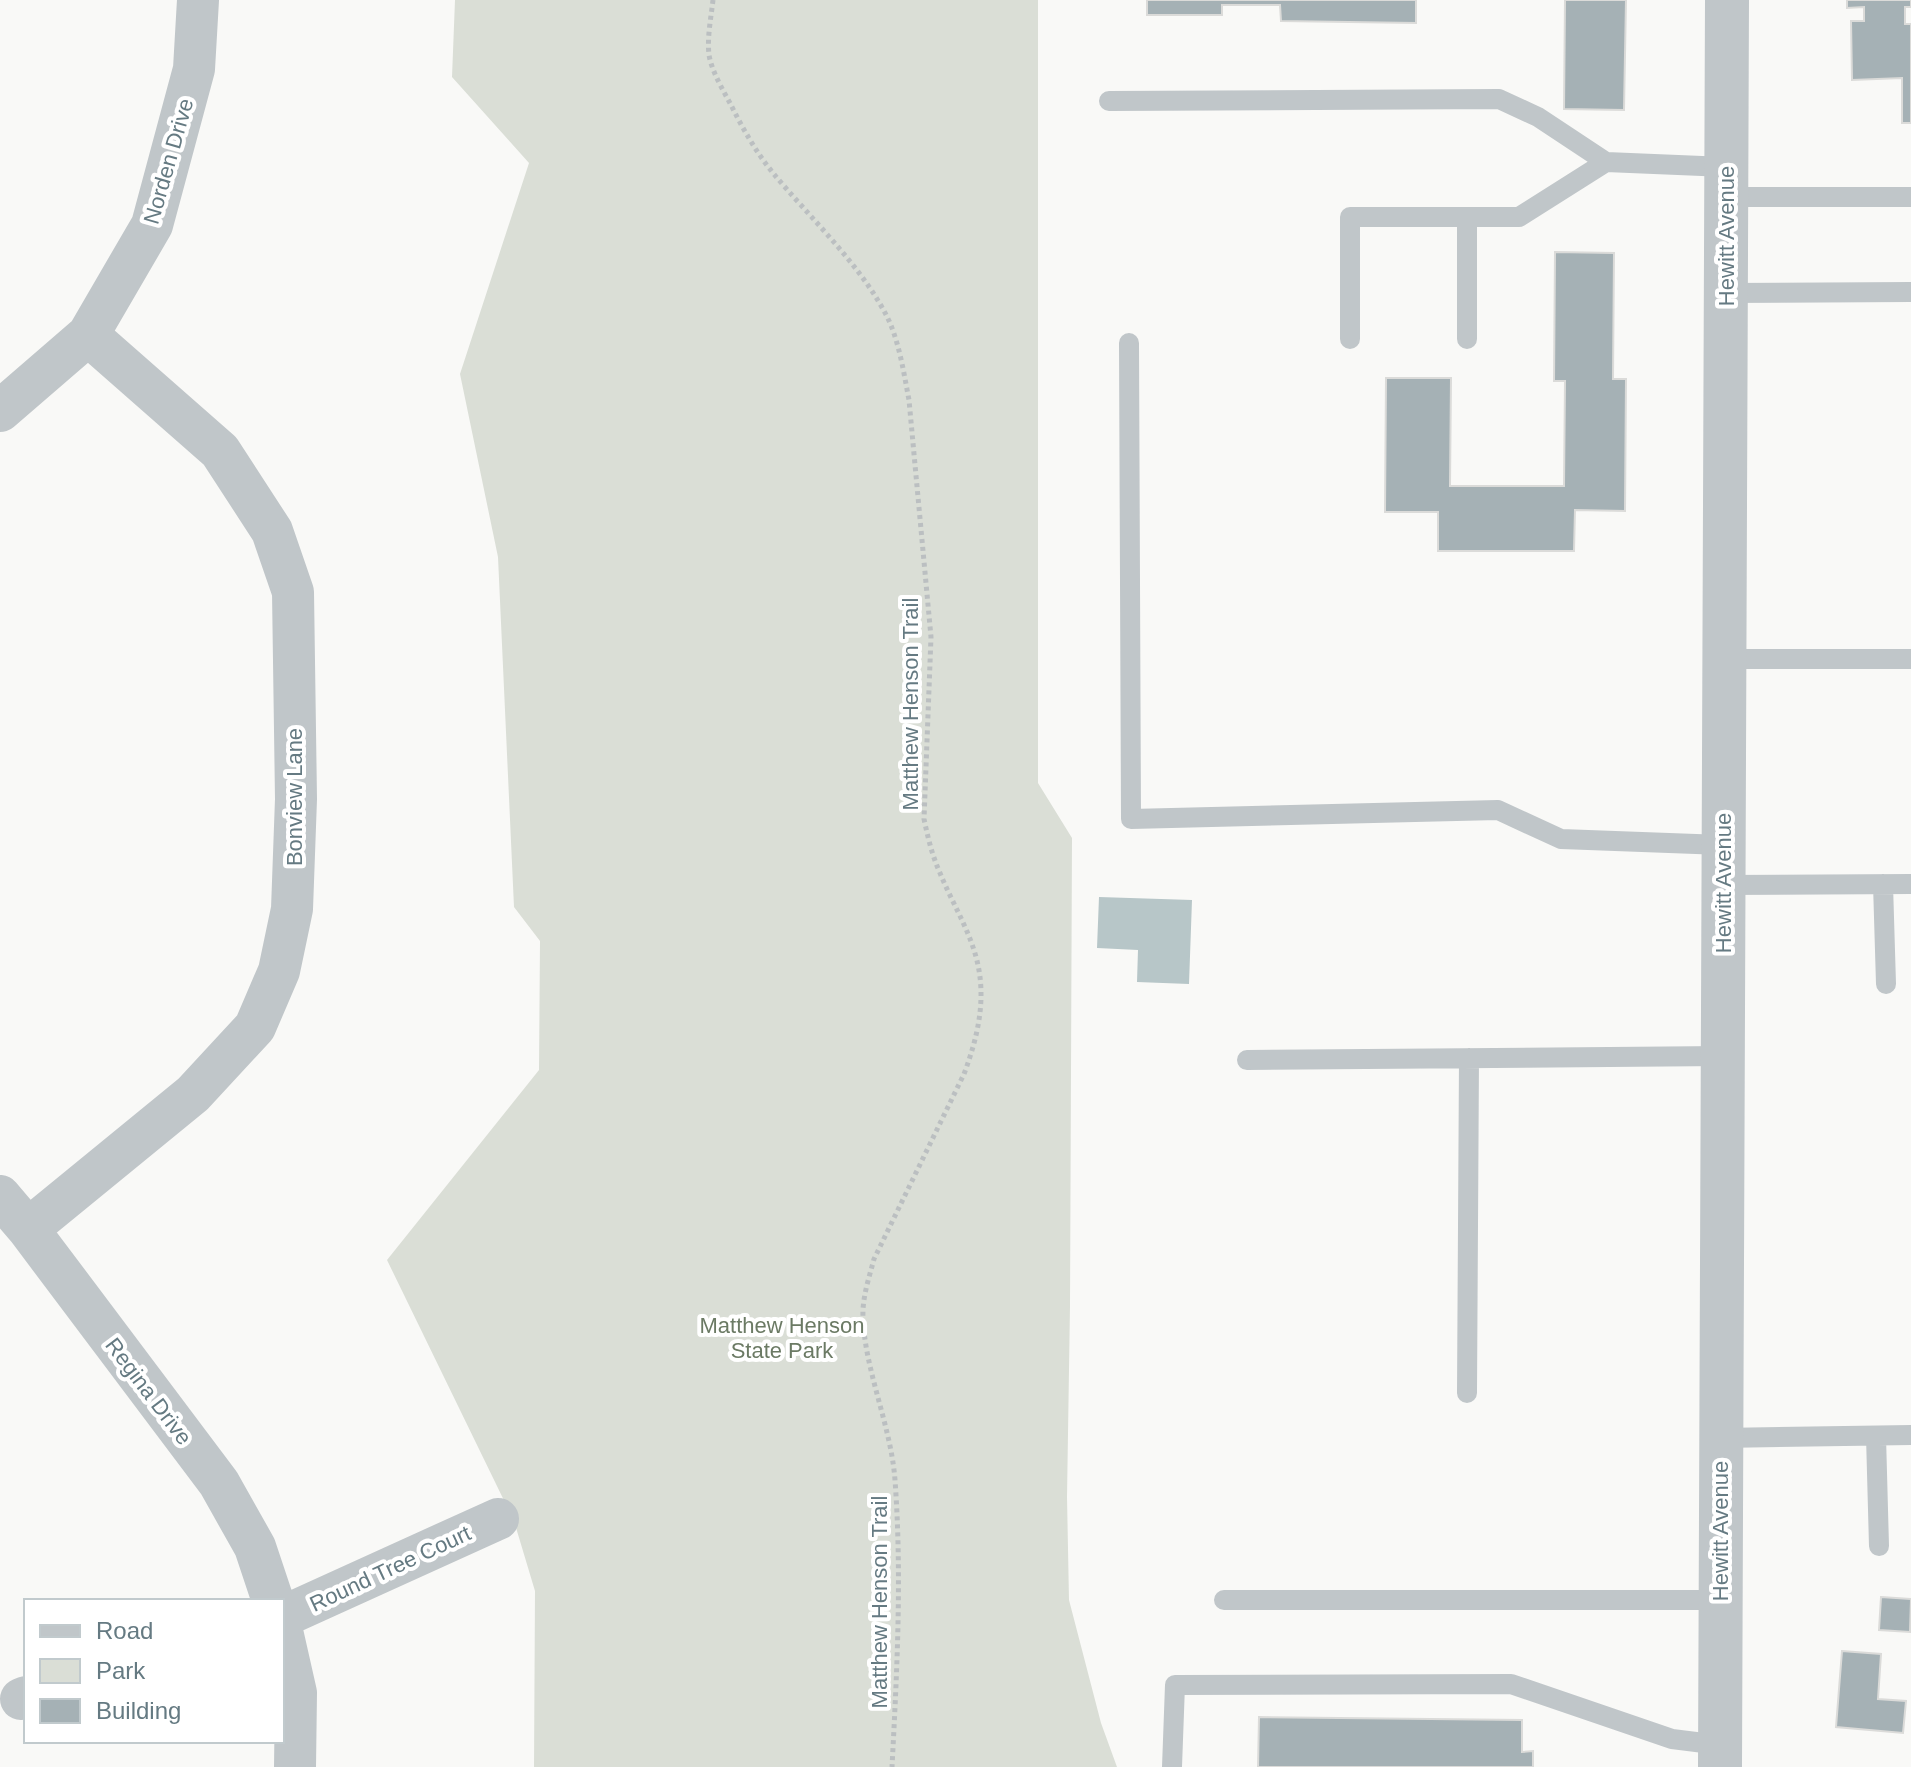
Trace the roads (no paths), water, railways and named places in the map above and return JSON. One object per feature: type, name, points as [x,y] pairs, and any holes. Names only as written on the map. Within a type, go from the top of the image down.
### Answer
[{"type":"street","name":"Norden Drive","points":[[0,411],[88,335],[152,225],[194,69],[198,0]]},
{"type":"street","name":"Hewitt Avenue","points":[[1720,1756],[1727,0]]},
{"type":"street","name":"Bonview Lane","points":[[28,1229],[193,1094],[255,1027],[279,971],[292,909],[296,799],[293,592],[272,531],[220,451],[88,335]]},
{"type":"street","name":"Regina Drive","points":[[0,1196],[219,1483],[255,1547],[272,1599]]},
{"type":"street","name":"Round Tree Court","points":[[284,1616],[498,1519]]},
{"type":"street","points":[[284,1640],[296,1693],[295,1767]]},
{"type":"lane","points":[[1109,101],[1499,99],[1538,117],[1606,162],[1726,182],[1911,197]]},
{"type":"lane","points":[[1350,339],[1350,217],[1519,217],[1606,162]]},
{"type":"lane","points":[[1467,217],[1467,339]]},
{"type":"lane","points":[[1725,293],[1911,292]]},
{"type":"lane","points":[[1129,343],[1131,819],[1498,810],[1561,839],[1723,865],[1883,884],[1911,884]]},
{"type":"lane","points":[[1724,659],[1911,659]]},
{"type":"lane","points":[[1883,884],[1886,984]]},
{"type":"lane","points":[[1247,1060],[1723,1056]]},
{"type":"lane","points":[[1467,1393],[1469,1058]]},
{"type":"lane","points":[[1721,1438],[1911,1435]]},
{"type":"lane","points":[[1876,1436],[1879,1546]]},
{"type":"lane","points":[[1224,1600],[1720,1600]]},
{"type":"lane","points":[[1172,1767],[1175,1685],[1511,1684],[1720,1756]]},
{"type":"park label","name":"Matthew Henson State Park","points":[[782,1338]]}]
